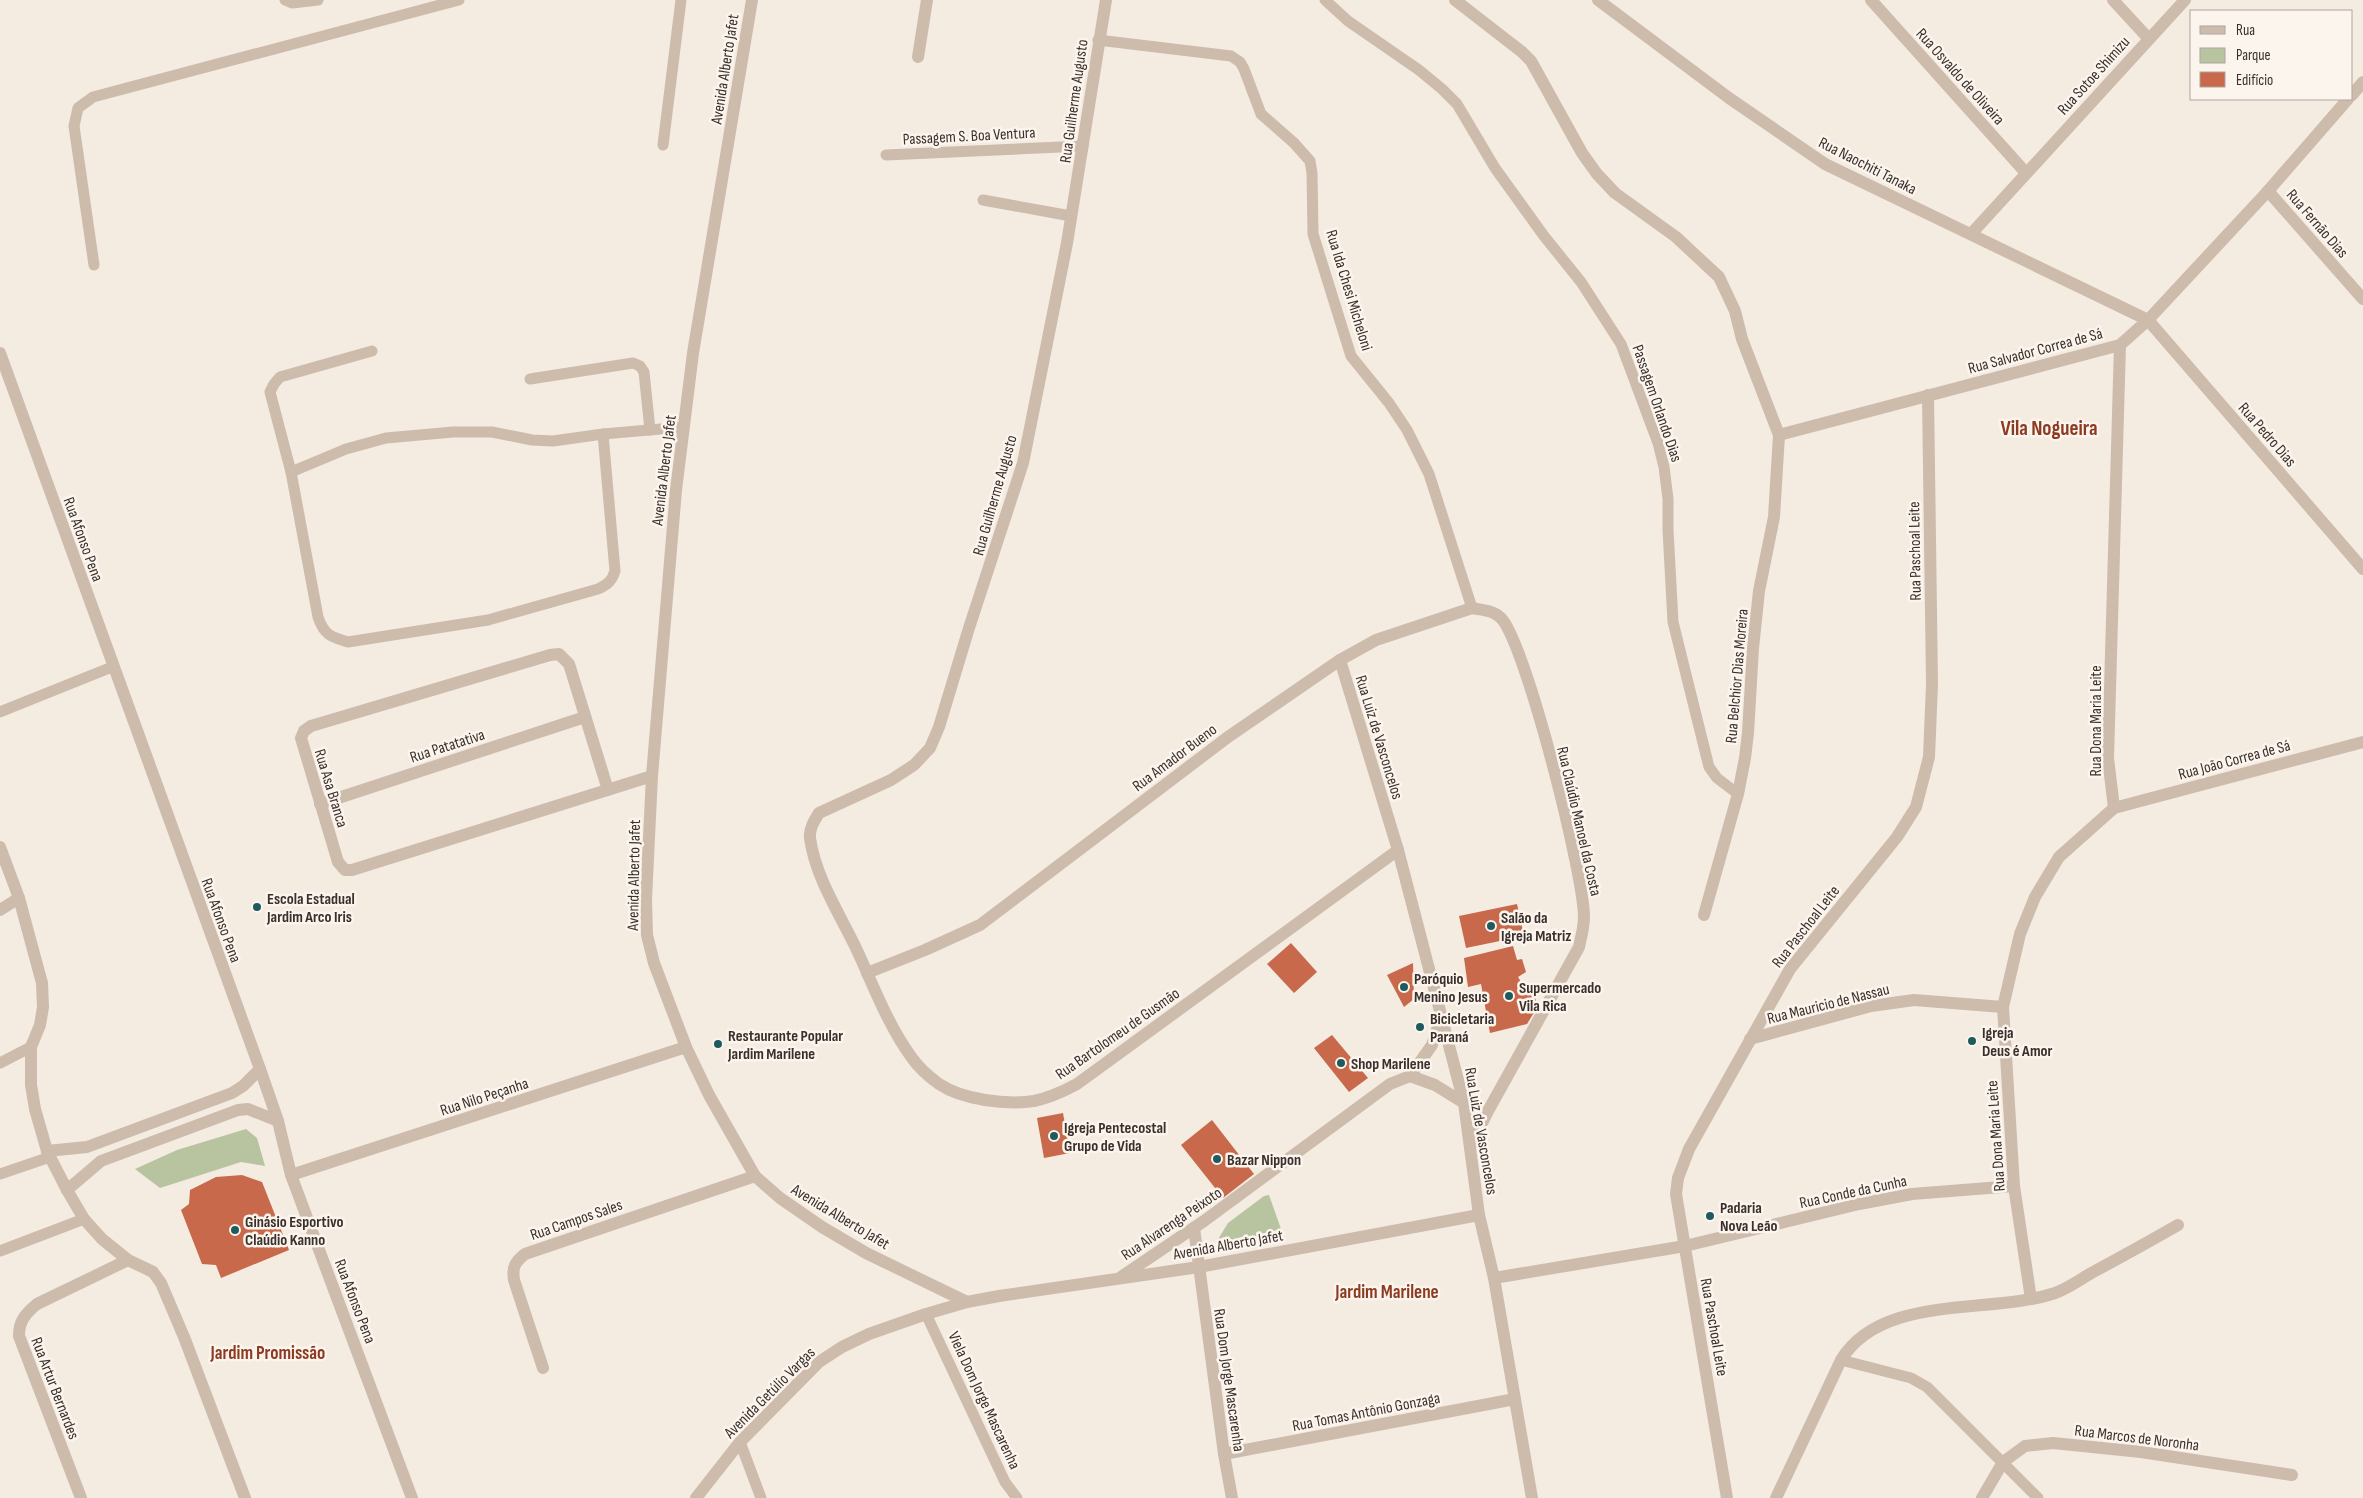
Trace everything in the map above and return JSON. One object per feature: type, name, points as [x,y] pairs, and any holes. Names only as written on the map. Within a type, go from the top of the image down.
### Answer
[{"type":"street","name":"Avenida Alberto Jafet","points":[[752,0],[695,344],[673,519],[652,776],[646,899],[647,935],[654,963],[686,1046],[709,1095],[755,1176],[780,1198],[822,1227],[866,1253],[967,1302],[1120,1277],[1199,1267],[1479,1215]]},
{"type":"street","points":[[918,56],[927,0]]},
{"type":"street","name":"Rua Guilherme Augusto","points":[[818,869],[810,837],[813,822],[818,813],[891,780],[914,765],[930,748],[939,727],[1023,463],[1071,216],[1106,0]]},
{"type":"street","points":[[1455,0],[1531,61],[1582,153],[1597,174],[1615,193],[1676,237],[1719,277],[1735,311],[1742,339],[1779,435]]},
{"type":"street","name":"Rua Naochiti Tanaka","points":[[1598,0],[1728,98],[1825,164],[2148,320]]},
{"type":"street","name":"Rua Osvaldo de Oliveira","points":[[1871,0],[2026,173]]},
{"type":"street","points":[[2113,0],[2148,38]]},
{"type":"street","name":"Rua Sotoe Shimizu","points":[[1971,234],[2148,38],[2185,0]]},
{"type":"street","points":[[2353,94],[2363,82]]},
{"type":"street","name":"Rua Salvador Correa de Sá","points":[[1779,435],[2120,345],[2148,320],[2268,190],[2347,100]]},
{"type":"street","name":"Rua Fernão Dias","points":[[2268,190],[2363,299]]},
{"type":"street","name":"Rua Pedro Dias","points":[[2148,320],[2363,569]]},
{"type":"street","name":"Rua Dona Maria Leite","points":[[2031,1299],[2014,1186],[2003,1007],[2020,934],[2035,897],[2059,857],[2114,808],[2108,758],[2120,345]]},
{"type":"street","name":"Rua Afonso Pena","points":[[0,353],[112,667],[260,1069],[278,1121],[291,1175],[412,1498]]},
{"type":"street","name":"Rua Paschoal Leite","points":[[1727,1498],[1676,1194],[1678,1178],[1689,1150],[1790,969],[1897,838],[1916,807],[1929,758],[1932,684],[1928,395]]},
{"type":"street","name":"Rua Belchior Dias Moreira","points":[[1704,915],[1738,794],[1748,733],[1753,648],[1759,591],[1774,517],[1779,435]]},
{"type":"street","name":"Rua Claúdio Manoel da Costa","points":[[1470,1146],[1488,1110],[1579,947],[1584,919],[1580,882],[1549,754],[1523,666],[1509,630],[1495,613],[1472,608]]},
{"type":"street","name":"Rua Amador Bueno","points":[[868,973],[980,925],[1228,737],[1340,660],[1376,640],[1472,608]]},
{"type":"street","name":"Rua Asa Branca","points":[[608,790],[569,664],[559,654],[550,655],[311,726],[304,731],[301,738],[338,862],[345,870],[352,870],[608,790],[652,776]]},
{"type":"street","name":"Rua Luiz de Vasconcelos","points":[[1340,660],[1398,850],[1464,1103],[1479,1215],[1494,1278],[1532,1498]]},
{"type":"street","name":"Rua Patatativa","points":[[320,804],[585,718]]},
{"type":"street","name":"Rua João Correa de Sá","points":[[2114,808],[2363,742]]},
{"type":"street","points":[[0,847],[19,898],[42,983],[41,1016],[31,1047],[31,1085],[35,1109],[49,1154],[66,1190],[84,1220],[102,1239],[128,1260],[153,1272],[162,1283],[245,1498]]},
{"type":"street","name":"Rua Bartolomeu de Gusmão","points":[[818,869],[887,1016],[922,1071],[941,1085],[968,1096],[1008,1102],[1035,1100],[1062,1092],[1077,1084],[1398,850]]},
{"type":"street","points":[[0,910],[19,898]]},
{"type":"street","name":"Rua Mauricio de Nassau","points":[[1750,1039],[1871,1006],[1914,1000],[2003,1007]]},
{"type":"street","points":[[1441,1015],[1432,1045],[1410,1076],[1435,1085],[1464,1103]]},
{"type":"street","name":"Rua Nilo Peçanha","points":[[291,1175],[686,1046]]},
{"type":"street","points":[[49,1154],[87,1147],[232,1093],[243,1086],[260,1069]]},
{"type":"street","name":"Rua Alvarenga Peixoto","points":[[1120,1277],[1194,1228],[1390,1084],[1410,1076]]},
{"type":"street","points":[[66,1190],[101,1161],[238,1110],[248,1109],[278,1121]]},
{"type":"street","name":"Rua Campos Sales","points":[[543,1368],[514,1280],[512,1270],[516,1261],[524,1254],[755,1176]]},
{"type":"street","name":"Rua Conde da Cunha","points":[[1494,1278],[1685,1246],[1859,1204],[1912,1194],[2014,1186]]},
{"type":"street","points":[[1776,1498],[1848,1348],[1891,1321],[1919,1313],[2031,1299],[2057,1292],[2178,1225]]},
{"type":"street","name":"Rua Dom Jorge Mascarenha","points":[[1194,1228],[1224,1454],[1232,1498]]},
{"type":"street","name":"Rua Artur Bernardes","points":[[81,1498],[19,1336],[19,1326],[25,1314],[37,1304],[128,1260]]},
{"type":"street","name":"Avenida Getúlio Vargas","points":[[696,1498],[740,1442],[819,1362],[842,1347],[869,1334],[967,1302]]},
{"type":"street","name":"Rua Tomas Antônio Gonzaga","points":[[1224,1454],[1515,1399]]},
{"type":"street","name":"Rua Marcos de Noronha","points":[[1982,1498],[2003,1462],[2025,1446],[2053,1443],[2141,1452],[2292,1475]]},
{"type":"lane","points":[[285,0],[292,3],[318,0]]},
{"type":"lane","points":[[94,265],[74,126],[78,108],[93,97],[459,0]]},
{"type":"lane","points":[[663,146],[681,0]]},
{"type":"lane","name":"Passagem Orlando Dias","points":[[1325,0],[1348,21],[1419,70],[1457,104],[1495,168],[1544,236],[1581,282],[1622,344],[1658,443],[1664,467],[1668,499],[1673,622],[1677,645],[1695,705],[1709,766],[1717,778],[1738,794]]},
{"type":"lane","name":"Rua Ida Chesi Micheloni","points":[[1098,40],[1230,56],[1240,62],[1244,69],[1261,114],[1294,143],[1310,161],[1312,173],[1313,234],[1351,356],[1388,403],[1406,430],[1429,474],[1472,608]]},
{"type":"lane","name":"Passagem S. Boa Ventura","points":[[886,155],[1083,146]]},
{"type":"lane","points":[[983,200],[1071,216]]},
{"type":"lane","points":[[372,351],[280,377],[270,392],[291,472],[322,629],[332,638],[348,642],[488,620],[607,585],[613,579],[615,571],[604,434]]},
{"type":"lane","points":[[530,379],[633,363],[640,366],[644,372],[650,430]]},
{"type":"lane","points":[[291,472],[346,449],[386,438],[454,432],[492,432],[532,440],[553,441],[604,434],[684,427]]},
{"type":"lane","points":[[0,712],[112,667]]},
{"type":"lane","points":[[0,1063],[31,1047]]},
{"type":"lane","points":[[0,1174],[49,1154]]},
{"type":"lane","points":[[0,1251],[84,1220]]},
{"type":"lane","name":"Viela Dom Jorge Mascarenha","points":[[926,1314],[1005,1482],[1018,1498]]},
{"type":"lane","points":[[1841,1360],[1920,1382],[2038,1498]]},
{"type":"lane","points":[[740,1442],[761,1498]]},
{"type":"green space","points":[[246,1129],[257,1138],[265,1166],[241,1162],[160,1188],[135,1169],[177,1150]]},
{"type":"green space","points":[[1269,1195],[1281,1229],[1238,1241],[1217,1241],[1228,1223],[1264,1196]]},
{"type":"building","name":"Salão da Igreja Matriz","points":[[1517,904],[1524,936],[1466,948],[1459,916]]},
{"type":"building","points":[[1291,943],[1317,972],[1294,993],[1267,964]]},
{"type":"building","name":"Supermercado Vila Rica","points":[[1513,946],[1517,960],[1522,959],[1526,972],[1518,977],[1524,987],[1530,984],[1538,1006],[1527,1024],[1490,1033],[1481,984],[1468,987],[1464,958]]},
{"type":"building","name":"Paróquio Menino Jesus","points":[[1413,963],[1414,999],[1404,1007],[1387,975]]},
{"type":"building","name":"Shop Marilene","points":[[1332,1035],[1368,1078],[1349,1092],[1314,1048]]},
{"type":"building","name":"Igreja Pentecostal Grupo de Vida","points":[[1063,1113],[1070,1153],[1044,1158],[1037,1118]]},
{"type":"building","name":"Bazar Nippon","points":[[1212,1120],[1254,1174],[1223,1198],[1181,1145]]},
{"type":"building","name":"Ginásio Esportivo Claúdio Kanno","points":[[242,1175],[262,1182],[289,1250],[221,1278],[216,1265],[202,1264],[181,1210],[189,1204],[190,1190],[216,1177]]},
{"type":"place","name":"Escola Estadual Jardim Arco Iris","points":[[257,907]]},
{"type":"place","name":"Salão da Igreja Matriz","points":[[1491,926]]},
{"type":"place","name":"Paróquio Menino Jesus","points":[[1404,987]]},
{"type":"place","name":"Supermercado Vila Rica","points":[[1509,996]]},
{"type":"place","name":"Bicicletaria Paraná","points":[[1420,1027]]},
{"type":"place","name":"Igreja Deus é Amor","points":[[1972,1041]]},
{"type":"place","name":"Restaurante Popular Jardim Marilene","points":[[718,1044]]},
{"type":"place","name":"Shop Marilene","points":[[1341,1063]]},
{"type":"place","name":"Igreja Pentecostal Grupo de Vida","points":[[1054,1136]]},
{"type":"place","name":"Bazar Nippon","points":[[1217,1159]]},
{"type":"place","name":"Padaria Nova Leão","points":[[1710,1216]]},
{"type":"place","name":"Ginásio Esportivo Claúdio Kanno","points":[[235,1230]]},
{"type":"district","name":"Vila Nogueira","points":[[2049,428]]},
{"type":"district","name":"Jardim Marilene","points":[[1387,1291]]},
{"type":"district","name":"Jardim Promissão","points":[[268,1352]]}]
